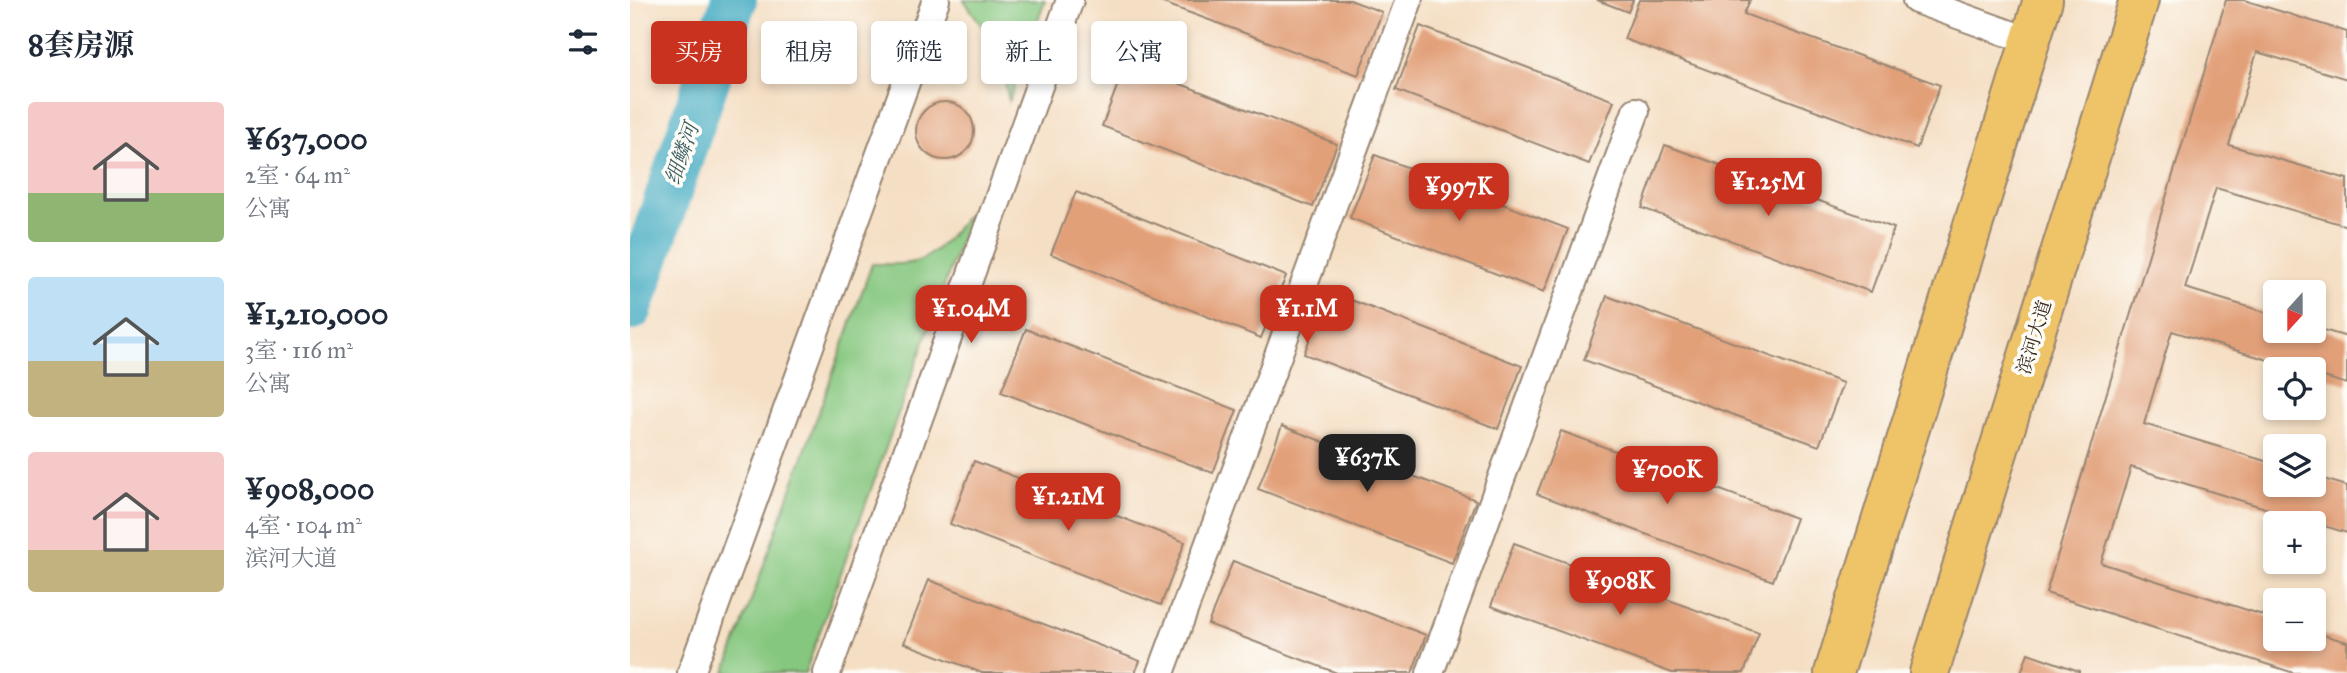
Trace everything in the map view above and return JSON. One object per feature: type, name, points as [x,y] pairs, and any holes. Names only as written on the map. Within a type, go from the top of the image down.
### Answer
[{"type":"main road","points":[[1834,673],[2043,0]]},
{"type":"main road","name":"滨河大道","points":[[1929,673],[2139,0]]},
{"type":"street","points":[[691,673],[936,0]]},
{"type":"street","points":[[827,673],[1070,0]]},
{"type":"street","points":[[1161,673],[1409,0]]},
{"type":"street","points":[[1916,0],[2030,41]]},
{"type":"street","points":[[1430,673],[1636,111]]},
{"type":"green space","points":[[964,0],[1045,0],[1038,21],[981,21],[981,24]]},
{"type":"green space","points":[[1005,84],[1015,84],[1009,101]]},
{"type":"green space","points":[[971,211],[805,673],[725,673],[872,264],[905,264],[923,259],[943,243]]},
{"type":"building","points":[[1155,0],[1350,0],[1382,12],[1358,75]]},
{"type":"building","points":[[1597,0],[1633,0],[1628,12]]},
{"type":"building","points":[[1639,0],[1750,0],[1744,14],[1940,85],[1917,148],[1624,39]]},
{"type":"building","points":[[2226,0],[2244,0],[2347,32],[2347,79],[2257,52],[2229,145],[2347,179],[2347,226],[2216,188],[2185,288],[2263,311],[2263,343],[2326,343],[2326,331],[2347,337],[2347,384],[2326,378],[2326,357],[2263,358],[2172,331],[2144,424],[2263,460],[2263,497],[2326,497],[2326,480],[2347,486],[2347,533],[2326,527],[2326,511],[2275,511],[2131,467],[2101,563],[2263,615],[2263,651],[2326,651],[2326,636],[2347,642],[2347,673],[2294,673],[2046,593]]},
{"type":"building","points":[[1420,26],[1614,101],[1589,164],[1396,90]]},
{"type":"building","points":[[1118,84],[1181,84],[1337,144],[1313,207],[1102,126]]},
{"type":"building","points":[[945,102],[966,110],[974,131],[966,152],[945,160],[924,152],[916,131],[924,110]]},
{"type":"building","points":[[1665,145],[1894,228],[1871,292],[1642,208]]},
{"type":"building","points":[[1375,155],[1568,229],[1544,292],[1350,218]]},
{"type":"building","points":[[1076,192],[1286,276],[1261,338],[1051,254]]},
{"type":"building","points":[[1328,291],[1522,366],[1498,429],[1304,354]]},
{"type":"building","points":[[1607,296],[1843,383],[1819,446],[1584,360]]},
{"type":"building","points":[[1026,329],[1237,410],[1213,473],[1001,392]]},
{"type":"building","points":[[1282,426],[1476,500],[1452,563],[1258,489]]},
{"type":"building","points":[[1561,431],[1796,518],[1773,581],[1537,494]]},
{"type":"building","points":[[974,461],[1185,542],[1161,605],[950,524]]},
{"type":"building","points":[[1514,543],[1759,633],[1744,673],[1672,673],[1491,606]]},
{"type":"building","points":[[1233,561],[1426,635],[1412,673],[1337,673],[1208,624]]},
{"type":"building","points":[[929,580],[1140,661],[1135,673],[982,673],[904,643]]},
{"type":"building","points":[[2028,653],[2079,671],[2079,673],[2021,673]]},
{"type":"waterway","name":"细鳞河","points":[[630,308],[734,0]]}]
